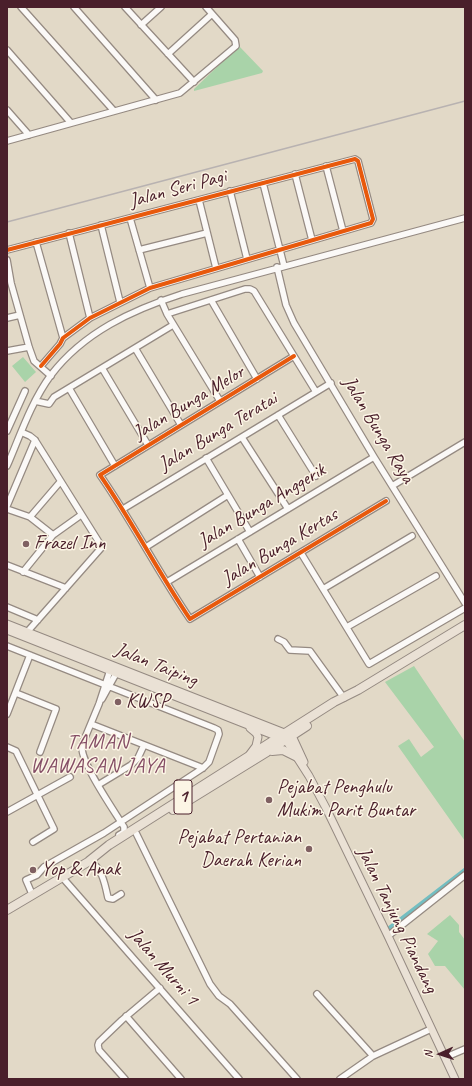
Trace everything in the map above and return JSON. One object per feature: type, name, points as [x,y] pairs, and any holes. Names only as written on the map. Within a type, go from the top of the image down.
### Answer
[{"type":"highway","name":"1","points":[[94,864],[117,839],[250,754],[286,736],[336,706],[345,697],[465,625]]},
{"type":"highway","name":"1","points":[[7,910],[62,877],[94,864],[136,833],[267,752],[286,736]]},
{"type":"highway","points":[[267,752],[283,750],[297,757]]},
{"type":"main road","name":"Jalan Taiping","points":[[7,624],[28,631],[114,669],[246,724],[286,736]]},
{"type":"main road","name":"Jalan Taiping","points":[[7,630],[114,669],[286,736]]},
{"type":"main road","points":[[246,724],[256,733],[258,737],[256,746],[250,754]]},
{"type":"main road","name":"Jalan Tanjung Piandang","points":[[286,736],[326,808],[455,1079]]},
{"type":"main road","name":"Jalan Tanjung Piandang","points":[[286,736],[303,759],[309,776]]},
{"type":"street","points":[[21,7],[114,111]]},
{"type":"street","points":[[74,7],[156,100]]},
{"type":"street","points":[[125,7],[194,82]]},
{"type":"street","points":[[141,25],[161,7]]},
{"type":"street","points":[[7,141],[180,93],[236,46],[235,40],[206,7]]},
{"type":"street","points":[[168,54],[212,14]]},
{"type":"street","points":[[7,50],[71,123]]},
{"type":"street","points":[[7,110],[29,135]]},
{"type":"street","name":"Jalan Seri Pagi","points":[[7,250],[357,159],[372,221],[343,231]]},
{"type":"street","points":[[41,366],[60,344],[63,338],[90,318],[150,288],[343,231],[326,166]]},
{"type":"street","points":[[295,174],[312,240]]},
{"type":"street","points":[[263,183],[284,266]]},
{"type":"street","points":[[230,192],[247,259]]},
{"type":"street","points":[[199,200],[216,268]]},
{"type":"street","points":[[130,218],[150,288]]},
{"type":"street","points":[[7,466],[36,401],[51,376],[68,356],[86,340],[101,329],[124,316],[161,300],[222,282],[465,218]]},
{"type":"street","points":[[102,225],[120,302]]},
{"type":"street","points":[[69,233],[90,318]]},
{"type":"street","points":[[139,250],[207,233]]},
{"type":"street","points":[[36,242],[63,338]]},
{"type":"street","points":[[7,260],[9,283],[34,361],[51,376]]},
{"type":"street","name":"Jalan Bunga Raya","points":[[277,267],[286,305],[291,317],[392,486],[465,603]]},
{"type":"street","points":[[167,314],[245,289],[254,291],[316,392]]},
{"type":"street","points":[[161,300],[173,325],[220,402]]},
{"type":"street","points":[[211,300],[257,379]]},
{"type":"street","points":[[7,318],[20,315]]},
{"type":"street","points":[[36,401],[49,404],[54,397],[173,325]]},
{"type":"street","points":[[7,351],[29,347]]},
{"type":"street","points":[[135,348],[181,425]]},
{"type":"street","name":"Jalan Bunga Melor","points":[[122,509],[100,475],[294,356]]},
{"type":"street","points":[[102,368],[148,445]]},
{"type":"street","name":"Jalan Bunga Teratai","points":[[122,509],[331,383]]},
{"type":"street","points":[[69,388],[114,466]]},
{"type":"street","points":[[7,431],[24,391]]},
{"type":"street","points":[[278,415],[316,476]]},
{"type":"street","points":[[21,432],[35,440],[102,547],[28,631]]},
{"type":"street","points":[[244,438],[288,509]]},
{"type":"street","points":[[35,440],[7,508],[30,517],[53,535]]},
{"type":"street","points":[[392,486],[465,442]]},
{"type":"street","name":"Jalan Bunga Anggerik","points":[[167,582],[374,456]]},
{"type":"street","points":[[206,458],[250,532]]},
{"type":"street","points":[[30,517],[60,482]]},
{"type":"street","points":[[146,547],[228,495]]},
{"type":"street","name":"Jalan Bunga Kertas","points":[[167,582],[190,619],[386,501]]},
{"type":"street","points":[[122,509],[167,582]]},
{"type":"street","points":[[23,572],[53,535],[81,515]]},
{"type":"street","points":[[323,589],[412,536]]},
{"type":"street","points":[[238,539],[260,577]]},
{"type":"street","points":[[301,553],[369,664],[465,608]]},
{"type":"street","points":[[7,565],[66,588]]},
{"type":"street","points":[[347,627],[436,576]]},
{"type":"street","points":[[7,607],[38,620]]},
{"type":"street","points":[[278,639],[284,642],[290,650],[310,651],[345,697]]},
{"type":"street","points":[[7,646],[214,728],[218,730],[219,734],[208,762],[204,768],[123,824],[44,867],[37,875],[25,881],[32,894]]},
{"type":"street","points":[[7,714],[30,655]]},
{"type":"street","points":[[114,669],[82,745],[81,752],[98,784],[123,824],[129,828],[137,823],[141,824]]},
{"type":"street","points":[[16,693],[56,709],[40,752]]},
{"type":"street","points":[[91,724],[204,768]]},
{"type":"street","points":[[98,784],[131,765],[138,758],[144,745]]},
{"type":"street","points":[[7,748],[16,752],[54,829],[33,842]]},
{"type":"street","points":[[7,812],[70,777]]},
{"type":"street","points":[[117,839],[119,835],[124,832],[123,824]]},
{"type":"street","points":[[136,833],[210,984],[219,996],[230,1004],[297,1079]]},
{"type":"street","points":[[94,864],[103,877],[108,898],[113,899],[121,894]]},
{"type":"street","points":[[388,936],[465,875]]},
{"type":"street","name":"Jalan Murni 1","points":[[62,877],[239,1079]]},
{"type":"street","points":[[125,1079],[99,1050],[99,1042],[126,1016],[160,988]]},
{"type":"street","points":[[317,994],[373,1056]]},
{"type":"street","points":[[126,1016],[181,1079]]},
{"type":"street","points":[[340,1079],[373,1056],[431,1029]]},
{"type":"street","points":[[446,1059],[451,1055],[465,1049]]},
{"type":"green space","points":[[239,46],[263,71],[262,73],[194,91],[194,89]]},
{"type":"green space","points":[[23,357],[36,372],[25,382],[12,366]]},
{"type":"green space","points":[[414,666],[465,742],[465,841],[398,746],[409,739],[421,757],[434,747],[385,682]]},
{"type":"green space","points":[[450,915],[459,925],[459,932],[465,940],[465,990],[445,966],[435,966],[428,954],[438,941],[427,934]]},
{"type":"waterway","points":[[387,930],[465,870]]},
{"type":"railway","points":[[7,222],[465,101]]},
{"type":"cycle path","points":[[7,250],[355,159],[358,161],[373,219],[371,223],[150,288],[90,318],[63,338],[60,344],[41,366]]},
{"type":"cycle path","points":[[294,356],[100,475],[178,601],[190,619],[386,501]]},
{"type":"place","name":"Frazel Inn","points":[[26,544]]},
{"type":"place","name":"KWSP","points":[[118,702]]},
{"type":"place","name":"Pejabat Penghulu Mukim Parit Buntar","points":[[269,800]]},
{"type":"place","name":"Pejabat Pertanian Daerah Kerian","points":[[309,849]]},
{"type":"place","name":"Yop & Anak","points":[[33,870]]},
{"type":"district","name":"TAMAN WAWASAN JAYA","points":[[98,754]]}]
